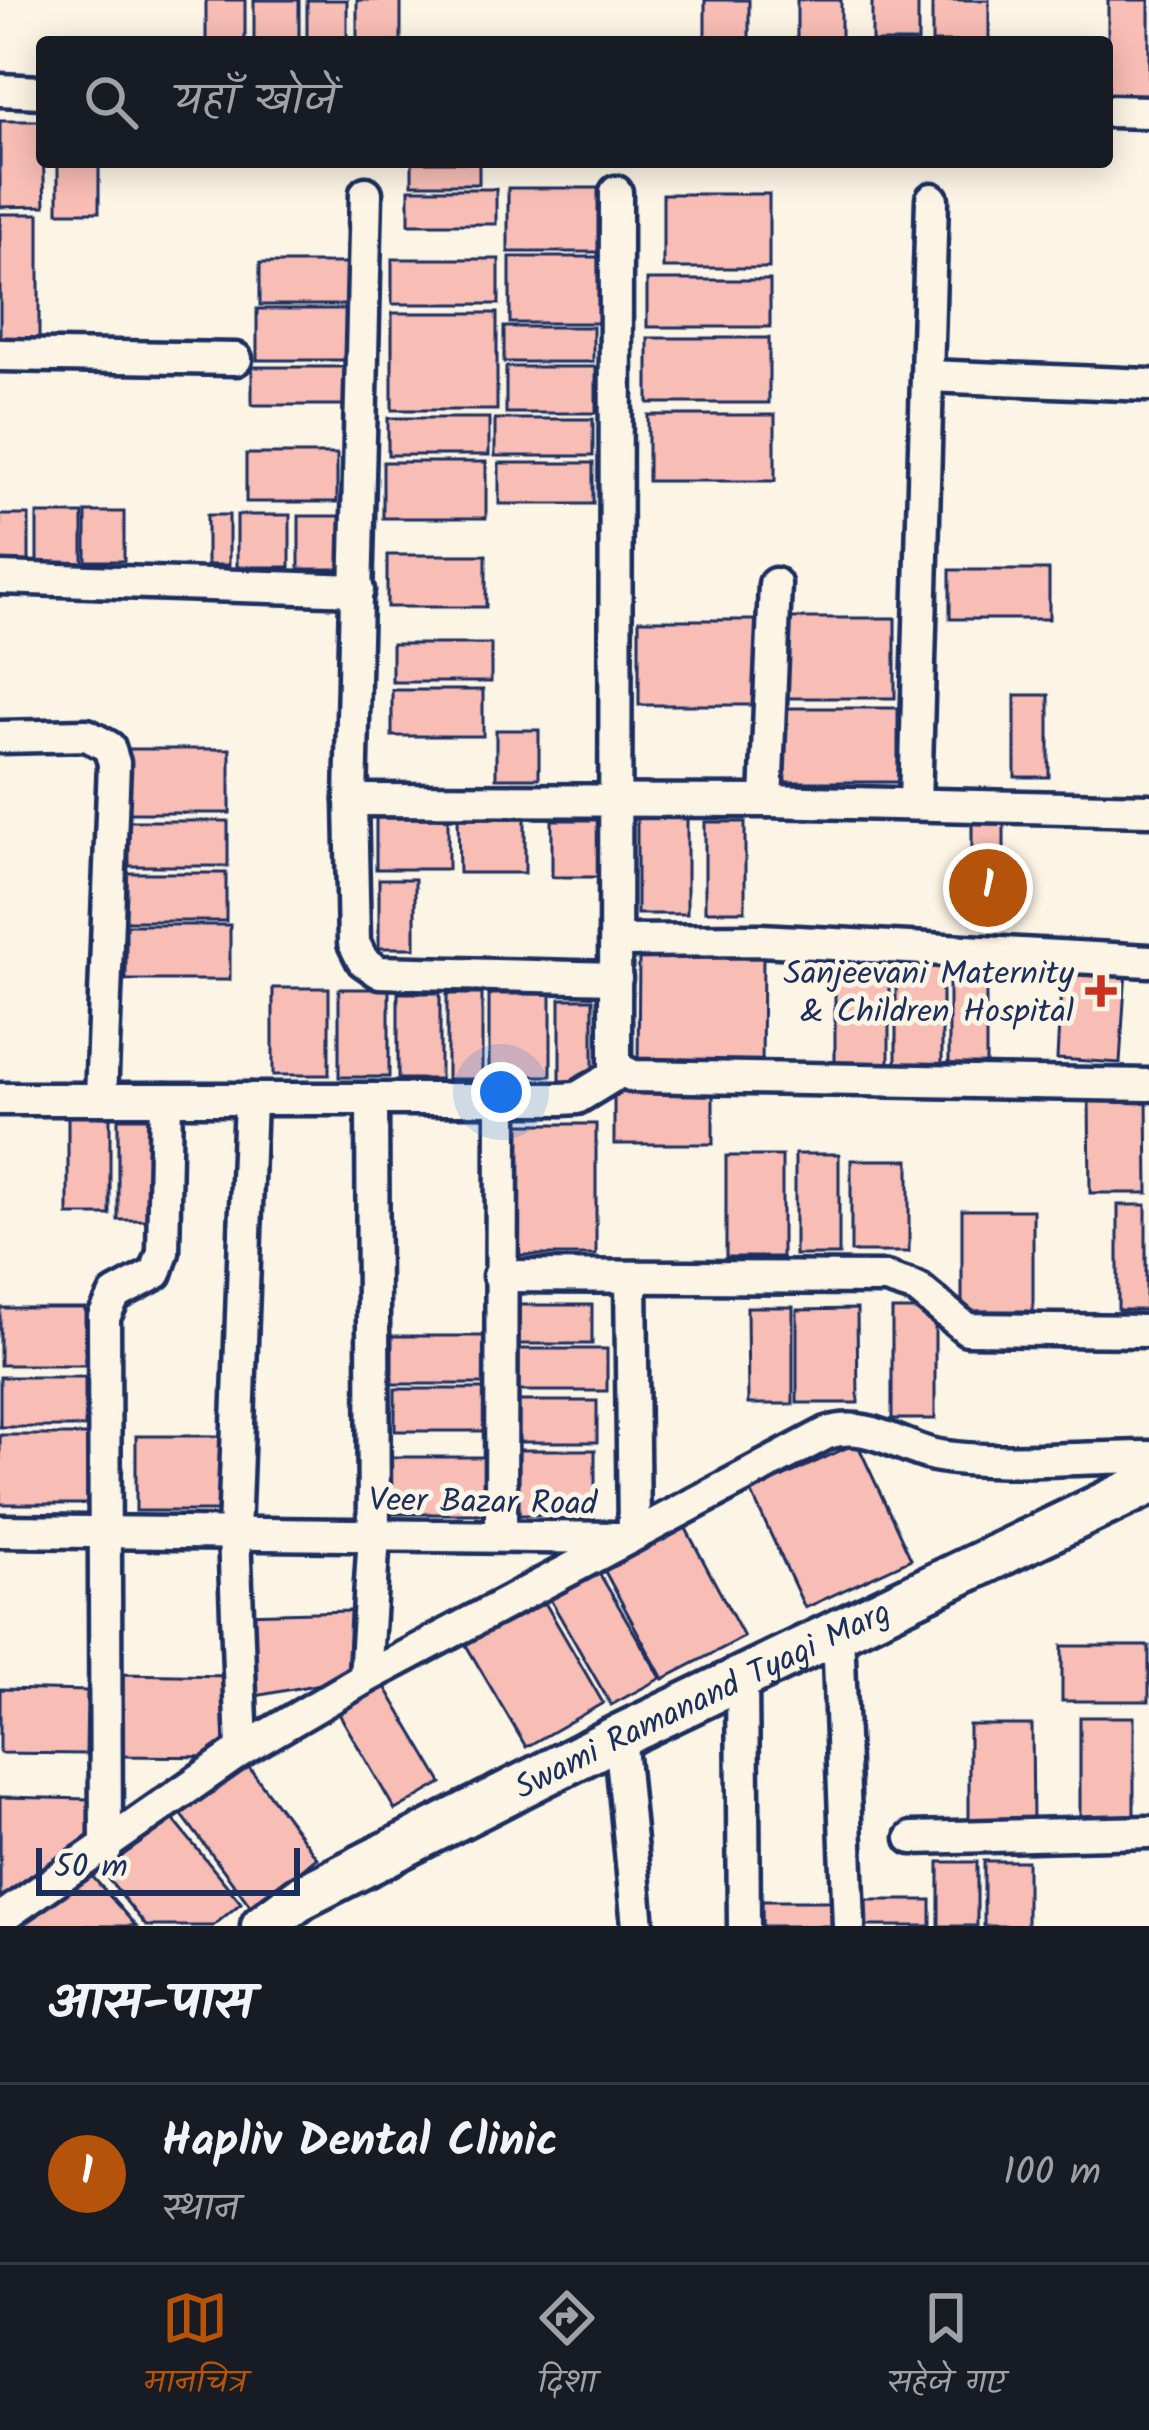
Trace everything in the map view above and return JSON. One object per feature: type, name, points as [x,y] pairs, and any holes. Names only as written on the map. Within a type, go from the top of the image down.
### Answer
[{"type":"street","points":[[0,90],[36,92]]},
{"type":"street","points":[[1113,112],[1149,112]]},
{"type":"street","points":[[616,192],[613,1058],[620,1072]]},
{"type":"street","points":[[366,193],[351,800],[352,926],[363,961],[379,972],[616,978]]},
{"type":"street","points":[[914,804],[932,199]]},
{"type":"street","points":[[0,355],[236,359]]},
{"type":"street","points":[[928,376],[1149,385]]},
{"type":"street","points":[[0,578],[358,590]]},
{"type":"street","points":[[766,801],[775,584]]},
{"type":"street","points":[[0,737],[88,734],[109,747],[114,763],[101,1099]]},
{"type":"street","points":[[351,800],[766,801],[1149,810]]},
{"type":"street","points":[[616,941],[760,940],[1149,961]]},
{"type":"street","points":[[0,1099],[577,1098],[620,1072],[1149,1085]]},
{"type":"street","points":[[106,1849],[104,1317],[116,1295],[156,1273],[163,1252],[166,1099]]},
{"type":"street","points":[[242,1750],[234,1534],[250,1099]]},
{"type":"street","points":[[365,1678],[374,1534],[373,1099]]},
{"type":"street","points":[[501,1536],[502,1099]]},
{"type":"street","points":[[499,1276],[886,1278],[917,1288],[967,1329],[1149,1331]]},
{"type":"street","points":[[0,1919],[242,1750],[629,1536],[631,1278]]},
{"type":"street","name":"Veer Bazar Road","points":[[0,1531],[629,1536],[842,1428],[872,1432],[937,1456],[1149,1457]]},
{"type":"street","name":"Swami Ramanand Tyagi Marg","points":[[263,1926],[303,1911],[620,1736],[1149,1483]]},
{"type":"street","points":[[838,1631],[849,1926]]},
{"type":"street","points":[[742,1677],[744,1926]]},
{"type":"street","points":[[620,1736],[638,1926]]},
{"type":"street","points":[[912,1838],[1149,1832]]},
{"type":"building","points":[[206,0],[245,0],[245,36],[206,36]]},
{"type":"building","points":[[254,0],[299,0],[299,36],[254,36]]},
{"type":"building","points":[[307,0],[347,0],[347,36],[307,36]]},
{"type":"building","points":[[357,0],[401,0],[401,36],[357,36]]},
{"type":"building","points":[[705,0],[749,0],[749,36],[705,36]]},
{"type":"building","points":[[797,0],[841,0],[841,36],[797,36]]},
{"type":"building","points":[[872,0],[918,0],[918,36],[872,36]]},
{"type":"building","points":[[932,0],[989,0],[989,36],[932,36]]},
{"type":"building","points":[[1108,0],[1149,0],[1149,101],[1113,101],[1113,36],[1108,36]]},
{"type":"building","points":[[0,121],[36,121],[36,168],[44,168],[45,206],[0,207]]},
{"type":"building","points":[[58,168],[99,168],[99,212],[58,212]]},
{"type":"building","points":[[412,168],[479,168],[479,184],[412,184]]},
{"type":"building","points":[[508,188],[602,188],[602,252],[508,252]]},
{"type":"building","points":[[409,189],[496,189],[496,224],[409,224]]},
{"type":"building","points":[[663,194],[769,194],[769,268],[663,268]]},
{"type":"building","points":[[0,214],[39,214],[39,344],[0,345]]},
{"type":"building","points":[[510,257],[603,257],[603,323],[510,323]]},
{"type":"building","points":[[392,259],[499,259],[499,304],[392,304]]},
{"type":"building","points":[[260,263],[350,263],[350,305],[260,305]]},
{"type":"building","points":[[647,280],[770,280],[770,327],[647,327]]},
{"type":"building","points":[[257,309],[353,309],[353,360],[257,360]]},
{"type":"building","points":[[392,313],[497,313],[497,410],[392,410]]},
{"type":"building","points":[[504,327],[593,327],[593,362],[504,362]]},
{"type":"building","points":[[648,338],[769,338],[769,403],[648,403]]},
{"type":"building","points":[[252,367],[350,367],[350,405],[252,405]]},
{"type":"building","points":[[506,367],[596,367],[596,413],[506,413]]},
{"type":"building","points":[[648,415],[775,415],[775,481],[648,481]]},
{"type":"building","points":[[388,418],[489,418],[489,455],[388,455]]},
{"type":"building","points":[[495,419],[593,419],[593,456],[495,456]]},
{"type":"building","points":[[246,454],[337,454],[337,502],[246,502]]},
{"type":"building","points":[[383,462],[486,462],[486,518],[383,518]]},
{"type":"building","points":[[499,463],[593,463],[593,504],[499,504]]},
{"type":"building","points":[[86,512],[124,512],[124,561],[86,561]]},
{"type":"building","points":[[37,514],[83,514],[83,567],[37,567]]},
{"type":"building","points":[[0,515],[29,515],[29,565],[0,565]]},
{"type":"building","points":[[207,515],[229,515],[229,565],[207,565]]},
{"type":"building","points":[[237,515],[290,515],[290,567],[237,567]]},
{"type":"building","points":[[299,516],[344,516],[344,569],[299,569]]},
{"type":"building","points":[[387,555],[486,555],[486,607],[387,607]]},
{"type":"building","points":[[950,570],[1049,570],[1049,619],[950,619]]},
{"type":"building","points":[[777,618],[895,618],[895,698],[777,698]]},
{"type":"building","points":[[639,620],[766,620],[766,705],[639,705]]},
{"type":"building","points":[[392,644],[491,644],[491,682],[392,682]]},
{"type":"building","points":[[392,690],[483,690],[483,736],[392,736]]},
{"type":"building","points":[[1015,695],[1049,695],[1049,777],[1015,777]]},
{"type":"building","points":[[774,708],[898,708],[898,782],[774,782]]},
{"type":"building","points":[[496,730],[539,730],[539,778],[496,778]]},
{"type":"building","points":[[127,749],[230,749],[230,813],[127,813]]},
{"type":"building","points":[[972,815],[1004,815],[1004,922],[972,922]]},
{"type":"building","points":[[458,816],[525,816],[525,873],[459,873]]},
{"type":"building","points":[[376,818],[448,818],[448,869],[376,869]]},
{"type":"building","points":[[637,818],[687,818],[687,914],[637,914]]},
{"type":"building","points":[[552,820],[613,820],[613,877],[552,877]]},
{"type":"building","points":[[129,821],[228,821],[228,866],[129,866]]},
{"type":"building","points":[[705,822],[745,822],[745,911],[705,911]]},
{"type":"building","points":[[125,873],[226,873],[226,921],[125,921]]},
{"type":"building","points":[[379,879],[415,879],[415,948],[379,948]]},
{"type":"building","points":[[126,925],[230,925],[230,980],[126,980]]},
{"type":"building","points":[[639,955],[763,956],[762,1068],[638,1067]]},
{"type":"building","points":[[835,960],[889,960],[889,1066],[835,1066]]},
{"type":"building","points":[[949,961],[986,961],[986,1069],[949,1069]]},
{"type":"building","points":[[896,964],[942,964],[942,1071],[896,1071]]},
{"type":"building","points":[[1062,966],[1126,970],[1120,1063],[1057,1059]]},
{"type":"building","points":[[273,988],[329,988],[329,1075],[273,1075]]},
{"type":"building","points":[[339,989],[389,989],[389,1077],[339,1077]]},
{"type":"building","points":[[398,993],[440,993],[440,1079],[398,1079]]},
{"type":"building","points":[[447,994],[482,994],[482,1079],[447,1079]]},
{"type":"building","points":[[489,994],[551,994],[551,1076],[489,1076]]},
{"type":"building","points":[[560,999],[593,999],[593,1083],[560,1083]]},
{"type":"building","points":[[614,1083],[713,1083],[713,1144],[614,1144]]},
{"type":"building","points":[[1089,1097],[1147,1097],[1148,1193],[1090,1193]]},
{"type":"building","points":[[68,1115],[110,1115],[110,1215],[68,1215]]},
{"type":"building","points":[[118,1118],[156,1118],[156,1220],[118,1220]]},
{"type":"building","points":[[515,1124],[596,1124],[596,1255],[515,1255]]},
{"type":"building","points":[[795,1154],[839,1154],[839,1255],[795,1255]]},
{"type":"building","points":[[726,1156],[782,1156],[782,1257],[726,1257]]},
{"type":"building","points":[[851,1160],[909,1160],[909,1252],[851,1252]]},
{"type":"building","points":[[1118,1205],[1146,1205],[1146,1310],[1118,1310]]},
{"type":"building","points":[[962,1210],[1033,1210],[1033,1311],[962,1311]]},
{"type":"building","points":[[509,1305],[592,1305],[592,1344],[509,1344]]},
{"type":"building","points":[[747,1307],[793,1307],[793,1404],[748,1404]]},
{"type":"building","points":[[0,1308],[85,1308],[85,1365],[0,1365]]},
{"type":"building","points":[[857,1309],[858,1403],[797,1403],[797,1310]]},
{"type":"building","points":[[892,1310],[935,1310],[935,1419],[892,1419]]},
{"type":"building","points":[[392,1336],[488,1336],[488,1384],[392,1384]]},
{"type":"building","points":[[517,1349],[607,1349],[607,1391],[517,1391]]},
{"type":"building","points":[[0,1377],[85,1377],[85,1427],[0,1427]]},
{"type":"building","points":[[395,1389],[489,1389],[489,1431],[395,1431]]},
{"type":"building","points":[[513,1401],[597,1401],[597,1442],[513,1442]]},
{"type":"building","points":[[0,1435],[87,1435],[87,1504],[0,1504]]},
{"type":"building","points":[[136,1436],[231,1436],[231,1511],[136,1511]]},
{"type":"building","points":[[857,1443],[911,1559],[805,1608],[751,1492]]},
{"type":"building","points":[[511,1450],[595,1450],[595,1515],[511,1515]]},
{"type":"building","points":[[389,1457],[496,1457],[496,1514],[389,1514]]},
{"type":"building","points":[[683,1523],[744,1637],[663,1679],[602,1566]]},
{"type":"building","points":[[595,1566],[661,1678],[611,1705],[547,1594]]},
{"type":"building","points":[[541,1596],[603,1703],[526,1747],[463,1640]]},
{"type":"building","points":[[350,1611],[347,1679],[245,1698],[243,1614]]},
{"type":"building","points":[[1062,1646],[1149,1646],[1149,1701],[1062,1701]]},
{"type":"building","points":[[119,1674],[230,1676],[229,1757],[117,1756]]},
{"type":"building","points":[[384,1685],[442,1783],[395,1810],[338,1712]]},
{"type":"building","points":[[0,1689],[87,1691],[86,1754],[0,1753]]},
{"type":"building","points":[[1080,1717],[1134,1717],[1134,1824],[1080,1824]]},
{"type":"building","points":[[969,1725],[1032,1725],[1033,1825],[969,1825]]},
{"type":"building","points":[[239,1754],[317,1858],[251,1907],[173,1803]]},
{"type":"building","points":[[0,1797],[90,1799],[90,1836],[0,1901]]},
{"type":"building","points":[[164,1808],[241,1903],[213,1926],[146,1926],[95,1863]]},
{"type":"building","points":[[984,1861],[1027,1861],[1027,1926],[984,1926]]},
{"type":"building","points":[[939,1862],[977,1862],[977,1926],[939,1926]]},
{"type":"building","points":[[85,1868],[136,1926],[24,1926],[16,1916]]},
{"type":"building","points":[[859,1900],[931,1900],[931,1926],[859,1926]]},
{"type":"building","points":[[762,1901],[839,1901],[839,1926],[762,1926]]},
{"type":"place","name":"Hapliv Dental Clinic","points":[[988,888]]},
{"type":"place","name":"Sanjeevani Maternity & Children Hospital","points":[[1101,991]]}]
